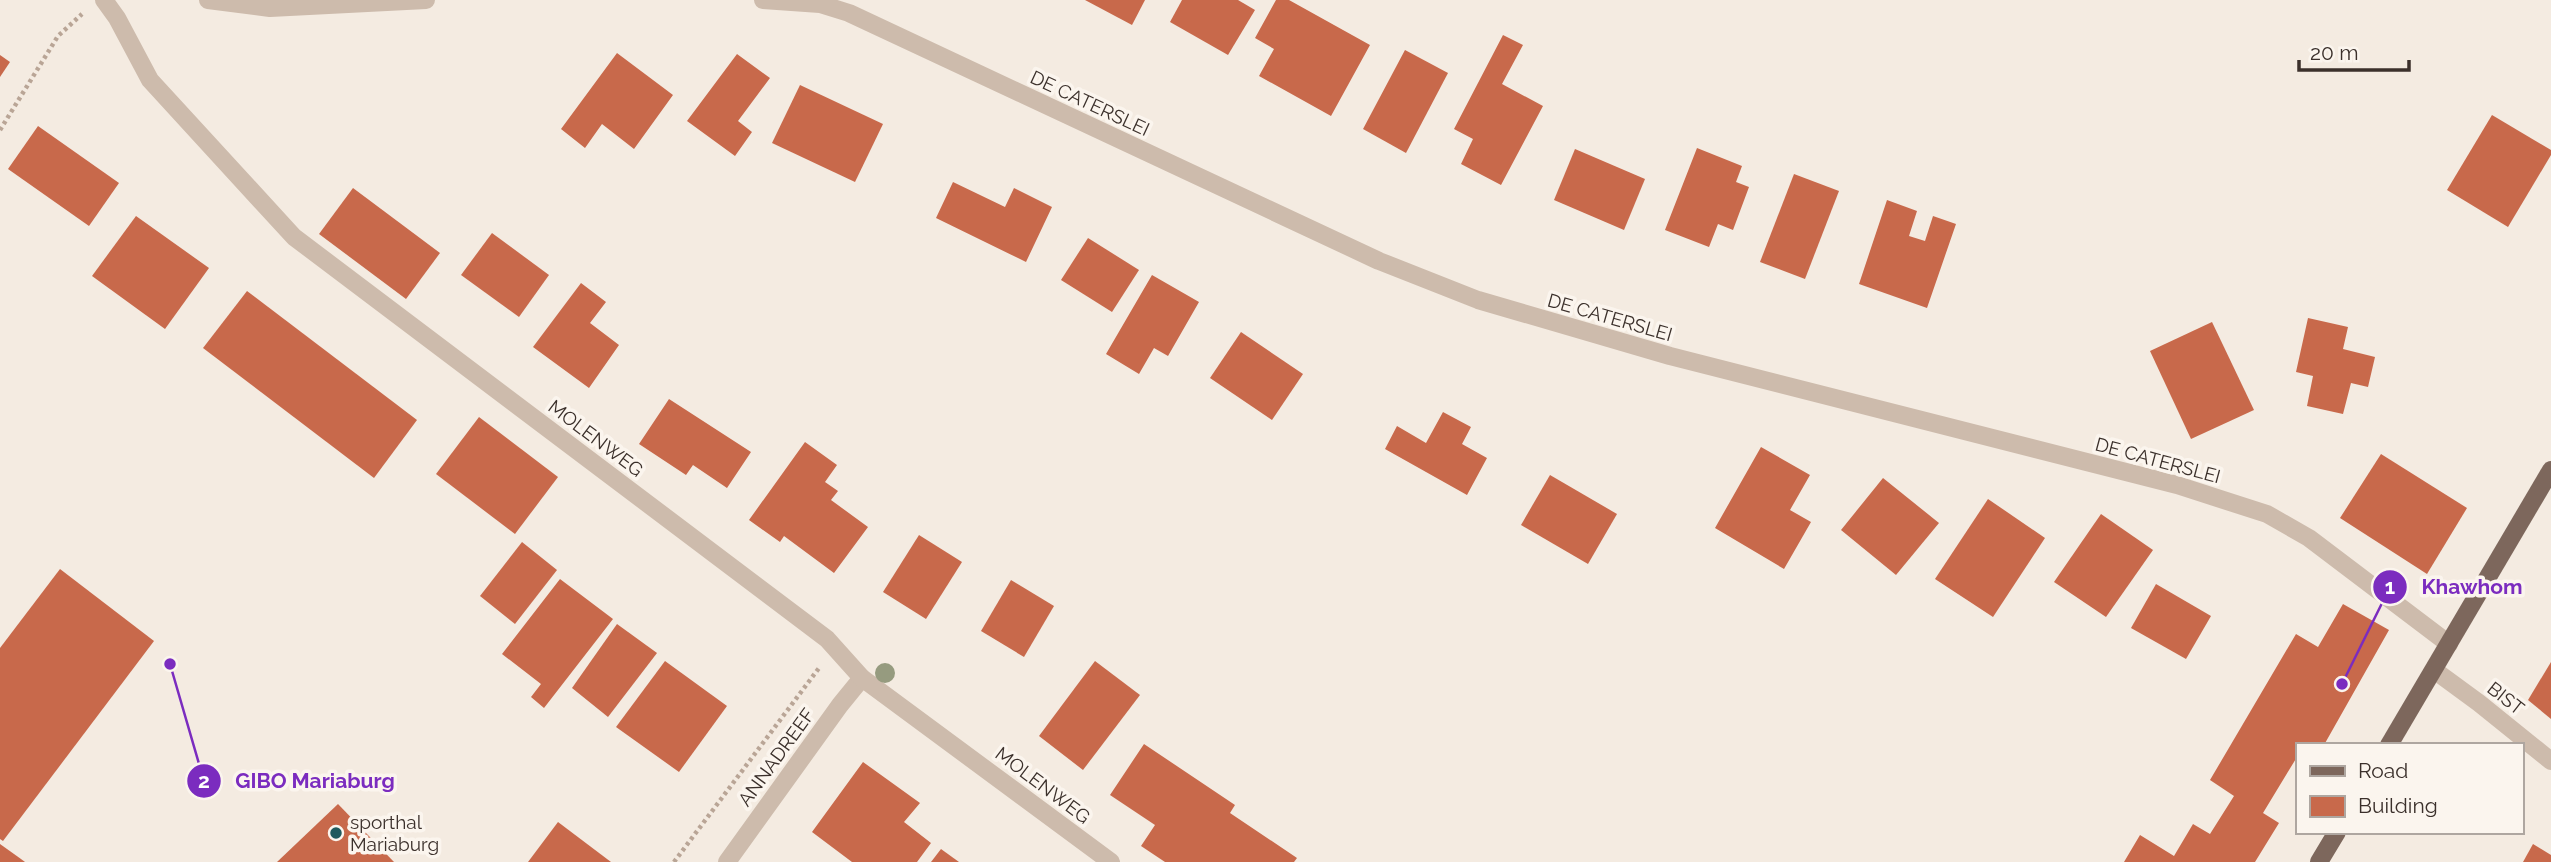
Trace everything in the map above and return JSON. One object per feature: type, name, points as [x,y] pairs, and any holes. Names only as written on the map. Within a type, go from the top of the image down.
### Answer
[{"type":"main road","points":[[2390,743],[2551,470]]},
{"type":"main road","points":[[2319,862],[2336,834]]},
{"type":"street","name":"MOLENWEG","points":[[104,0],[117,18],[150,80],[294,237],[827,639],[862,678],[1111,862]]},
{"type":"street","points":[[208,0],[270,8],[426,0]]},
{"type":"street","name":"DE CATERSLEI","points":[[763,0],[820,4],[849,13],[1379,261],[1478,300],[1670,356],[2188,488],[2267,514],[2309,538],[2449,644]]},
{"type":"street","name":"BIST","points":[[2434,670],[2551,761]]},
{"type":"street","name":"ANNADREEF","points":[[727,862],[862,678]]},
{"type":"path","points":[[0,130],[58,36],[87,9]]},
{"type":"path","points":[[674,862],[834,648]]},
{"type":"building","points":[[1085,0],[1145,0],[1132,25]]},
{"type":"building","points":[[1182,0],[1238,0],[1255,10],[1228,55],[1170,22]]},
{"type":"building","points":[[1276,0],[1289,0],[1370,45],[1331,116],[1259,76],[1274,49],[1255,38]]},
{"type":"building","points":[[1503,35],[1523,45],[1502,84],[1543,106],[1501,185],[1461,164],[1473,139],[1454,129]]},
{"type":"building","points":[[1405,50],[1448,73],[1406,153],[1363,129]]},
{"type":"building","points":[[617,53],[673,95],[634,149],[602,124],[585,148],[561,129]]},
{"type":"building","points":[[737,54],[770,78],[738,121],[752,132],[735,156],[687,121]]},
{"type":"building","points":[[0,55],[10,62],[0,77]]},
{"type":"building","points":[[800,85],[883,124],[855,182],[772,143]]},
{"type":"building","points":[[2492,115],[2551,150],[2551,155],[2508,227],[2447,190]]},
{"type":"building","points":[[38,126],[119,183],[89,226],[8,169]]},
{"type":"building","points":[[1697,148],[1742,166],[1736,182],[1749,187],[1733,230],[1718,224],[1709,247],[1665,230]]},
{"type":"building","points":[[1575,149],[1645,179],[1624,230],[1554,200]]},
{"type":"building","points":[[1794,174],[1839,191],[1805,279],[1760,262]]},
{"type":"building","points":[[953,182],[1005,207],[1014,188],[1052,207],[1026,262],[936,218]]},
{"type":"building","points":[[353,188],[440,253],[406,299],[319,234]]},
{"type":"building","points":[[1887,200],[1917,211],[1909,236],[1925,241],[1933,216],[1956,224],[1927,308],[1859,284]]},
{"type":"building","points":[[136,216],[209,268],[165,329],[92,276]]},
{"type":"building","points":[[492,233],[549,275],[519,317],[461,275]]},
{"type":"building","points":[[1088,238],[1139,270],[1112,312],[1061,280]]},
{"type":"building","points":[[1152,275],[1199,302],[1168,356],[1154,348],[1139,374],[1106,354]]},
{"type":"building","points":[[581,283],[606,302],[590,323],[619,345],[589,388],[533,347]]},
{"type":"building","points":[[247,291],[417,420],[374,478],[203,348]]},
{"type":"building","points":[[2308,318],[2348,327],[2343,349],[2375,357],[2368,387],[2351,383],[2343,414],[2307,406],[2313,376],[2296,372]]},
{"type":"building","points":[[2212,322],[2254,410],[2191,439],[2150,351]]},
{"type":"building","points":[[1241,332],[1303,374],[1272,420],[1210,378]]},
{"type":"building","points":[[669,399],[751,452],[727,488],[693,465],[686,475],[639,444]]},
{"type":"building","points":[[1443,412],[1471,427],[1462,444],[1487,458],[1467,495],[1385,449],[1397,426],[1426,443]]},
{"type":"building","points":[[479,417],[558,477],[515,534],[436,474]]},
{"type":"building","points":[[805,442],[837,465],[825,482],[838,491],[831,500],[868,527],[834,573],[784,536],[780,542],[749,520]]},
{"type":"building","points":[[1761,447],[1810,475],[1790,510],[1811,522],[1784,569],[1715,528]]},
{"type":"building","points":[[2381,454],[2467,508],[2427,574],[2340,518]]},
{"type":"building","points":[[1550,475],[1617,514],[1588,564],[1521,525]]},
{"type":"building","points":[[1883,478],[1939,523],[1896,575],[1841,530]]},
{"type":"building","points":[[1988,499],[2045,538],[1993,617],[1935,579]]},
{"type":"building","points":[[2101,514],[2153,550],[2106,617],[2054,582]]},
{"type":"building","points":[[919,535],[962,562],[926,619],[883,592]]},
{"type":"building","points":[[522,542],[557,570],[515,624],[480,596]]},
{"type":"building","points":[[60,569],[154,641],[3,841],[0,839],[0,648]]},
{"type":"building","points":[[560,579],[613,619],[544,708],[531,697],[541,684],[502,654]]},
{"type":"building","points":[[1011,580],[1054,606],[1024,657],[981,631]]},
{"type":"building","points":[[2156,584],[2211,616],[2186,659],[2131,628]]},
{"type":"building","points":[[2343,604],[2389,630],[2325,743],[2296,743],[2296,759],[2263,813],[2279,823],[2255,862],[2124,862],[2140,835],[2174,856],[2193,824],[2210,834],[2234,796],[2210,780],[2296,634],[2318,647]]},
{"type":"building","points":[[617,624],[657,653],[608,717],[572,688]]},
{"type":"building","points":[[665,661],[727,706],[679,772],[616,727]]},
{"type":"building","points":[[1095,661],[1140,695],[1083,770],[1039,736]]},
{"type":"building","points":[[2551,662],[2551,719],[2528,700]]},
{"type":"building","points":[[1144,744],[1235,805],[1230,813],[1297,858],[1294,862],[1165,862],[1141,846],[1155,825],[1110,795]]},
{"type":"building","points":[[863,762],[920,803],[904,822],[931,843],[917,862],[852,862],[812,832]]},
{"type":"building","name":"sporthal Mariaburg","points":[[338,804],[394,862],[277,862]]},
{"type":"building","points":[[558,822],[611,862],[528,862]]},
{"type":"building","points":[[0,844],[21,859],[25,862],[0,862]]},
{"type":"building","points":[[2533,844],[2551,855],[2551,862],[2523,862]]},
{"type":"building","points":[[941,849],[959,862],[931,862]]},
{"type":"place","name":"GIBO Mariaburg","points":[[170,664]]},
{"type":"place","name":"Khawhom","points":[[2342,684]]},
{"type":"place","name":"sporthal Mariaburg","points":[[336,833]]}]
